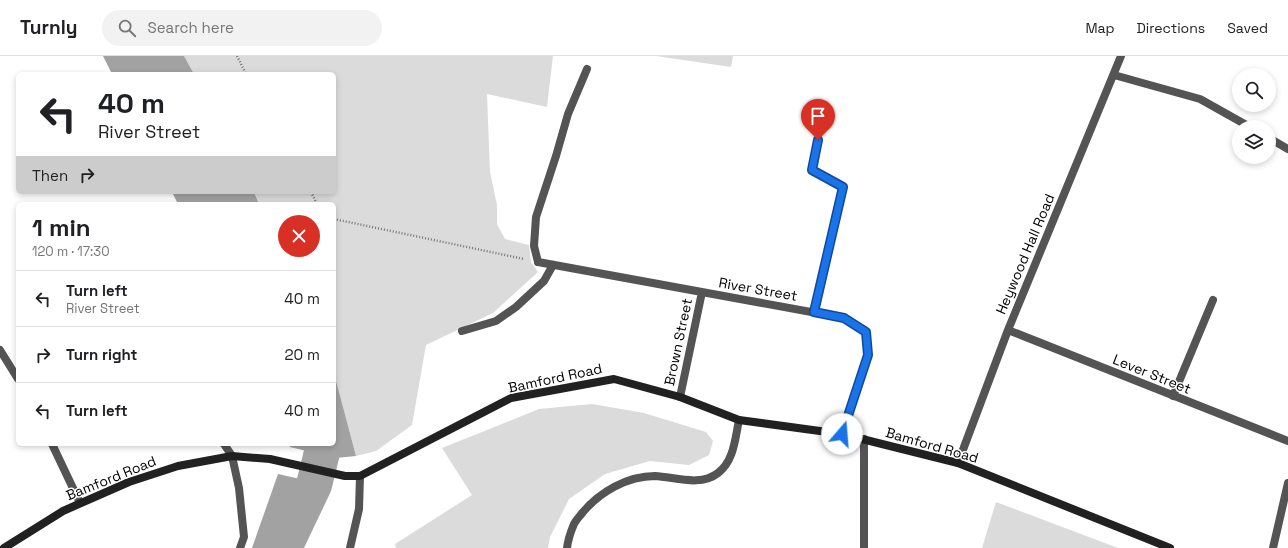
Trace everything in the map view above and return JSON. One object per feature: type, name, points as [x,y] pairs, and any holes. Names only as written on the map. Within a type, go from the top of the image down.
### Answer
[{"type":"street","name":"Heywood Hall Road","points":[[958,463],[1008,330],[1121,56]]},
{"type":"street","points":[[538,262],[534,246],[536,217],[568,114],[587,69]]},
{"type":"street","points":[[1114,75],[1200,99],[1238,120]]},
{"type":"street","points":[[814,312],[843,187],[812,170],[818,140]]},
{"type":"street","points":[[1276,142],[1288,148]]},
{"type":"street","name":"River Street","points":[[538,262],[844,318],[866,332],[868,355],[842,434]]},
{"type":"street","points":[[462,331],[496,321],[516,307],[544,281],[553,265]]},
{"type":"street","name":"Brown Street","points":[[680,397],[702,292]]},
{"type":"street","points":[[1172,396],[1213,300]]},
{"type":"street","name":"Lever Street","points":[[1008,330],[1288,441]]},
{"type":"street","points":[[0,350],[16,376]]},
{"type":"street","name":"Bamford Road","points":[[4,548],[63,511],[129,482],[178,466],[232,456],[270,459],[345,476],[360,476],[511,398],[614,379],[680,397],[739,420],[842,434],[958,463],[1170,548]]},
{"type":"street","points":[[567,548],[574,523],[587,508],[604,493],[621,484],[639,478],[655,476],[698,480],[709,478],[718,473],[726,464],[731,454],[739,420]]},
{"type":"street","points":[[864,439],[866,547]]},
{"type":"street","points":[[53,446],[80,503]]},
{"type":"street","points":[[225,446],[232,456],[239,488],[244,537],[240,548]]},
{"type":"street","points":[[350,548],[359,509],[360,476]]},
{"type":"street","points":[[1273,548],[1288,483]]},
{"type":"path","points":[[237,56],[245,72]]},
{"type":"path","points":[[336,219],[538,262]]},
{"type":"shaded area","points":[[103,56],[184,56],[193,72],[111,72]]},
{"type":"shaded area","points":[[184,56],[553,56],[547,107],[487,94],[490,172],[497,205],[497,224],[505,239],[529,245],[531,262],[538,272],[493,313],[426,345],[412,425],[376,451],[356,456],[336,381],[336,202],[258,202],[255,194],[336,194],[336,72],[193,72]]},
{"type":"shaded area","points":[[656,56],[733,56],[731,67]]},
{"type":"shaded area","points":[[173,194],[255,194],[258,202],[177,202]]},
{"type":"shaded area","points":[[336,381],[356,456],[336,458],[290,447],[336,446]]},
{"type":"shaded area","points":[[592,404],[644,413],[706,432],[713,441],[709,455],[689,465],[650,461],[605,474],[569,499],[550,537],[548,548],[396,548],[395,544],[472,495],[442,448],[539,409]]},
{"type":"shaded area","points":[[278,474],[331,486],[302,548],[252,548]]},
{"type":"shaded area","points":[[996,502],[1118,548],[982,548]]},
{"type":"waterway","points":[[284,548],[314,485],[324,446]]},
{"type":"route","points":[[818,140],[812,170],[843,187],[814,312],[844,318],[866,332],[868,355],[842,434]]}]
